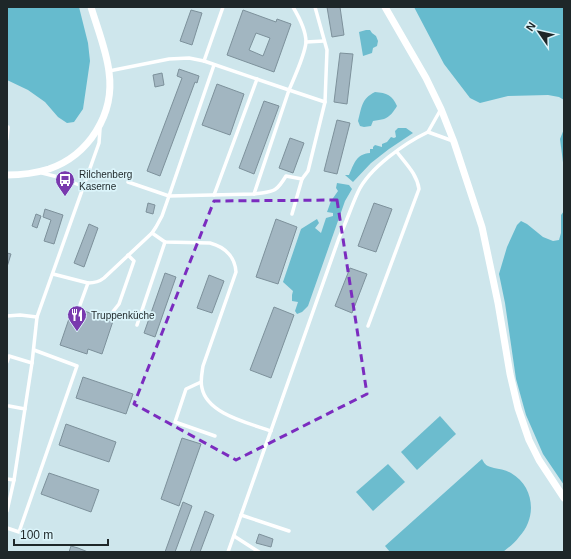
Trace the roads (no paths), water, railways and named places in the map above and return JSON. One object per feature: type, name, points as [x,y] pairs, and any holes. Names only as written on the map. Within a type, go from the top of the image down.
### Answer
[{"type":"street","points":[[7,175],[27,174],[56,166],[74,155],[90,140],[104,118],[110,84],[109,71],[91,7]]},
{"type":"street","points":[[384,7],[422,72],[441,109],[454,142],[482,227],[498,303],[510,374],[518,408],[529,440],[539,460],[564,498]]},
{"type":"lane","points":[[204,61],[223,7]]},
{"type":"lane","points":[[254,194],[306,42],[305,32],[298,14],[293,7]]},
{"type":"lane","points":[[292,214],[302,179],[308,171],[325,102],[327,50],[315,7]]},
{"type":"lane","points":[[306,42],[324,41]]},
{"type":"lane","points":[[109,71],[169,59],[189,58],[204,61],[325,102]]},
{"type":"lane","points":[[53,274],[88,283],[99,281],[152,233],[160,221],[214,65]]},
{"type":"lane","points":[[214,194],[256,79]]},
{"type":"lane","points":[[228,552],[339,238],[359,191],[368,176],[381,164],[416,138],[428,132],[441,109]]},
{"type":"lane","points":[[7,511],[14,480],[25,409],[34,350],[37,317],[99,143],[100,125]]},
{"type":"lane","points":[[7,139],[8,127]]},
{"type":"lane","points":[[428,132],[454,142]]},
{"type":"lane","points":[[368,326],[419,189],[418,181],[397,152]]},
{"type":"lane","points":[[37,172],[62,178],[84,187]]},
{"type":"lane","points":[[128,182],[169,196],[254,194],[276,190],[286,176],[302,179]]},
{"type":"lane","points":[[152,233],[165,242],[210,243],[218,245],[223,248],[232,258],[236,265],[236,272],[203,366],[201,374],[202,388],[207,400],[219,410],[230,416],[271,431]]},
{"type":"lane","points":[[137,325],[165,242]]},
{"type":"lane","points":[[111,314],[119,304],[134,261],[128,255]]},
{"type":"lane","points":[[80,304],[88,283]]},
{"type":"lane","points":[[7,316],[20,314],[37,317]]},
{"type":"lane","points":[[7,528],[19,532],[77,366],[34,350]]},
{"type":"lane","points":[[7,362],[9,356],[32,363]]},
{"type":"lane","points":[[202,382],[186,389],[174,422],[215,436]]},
{"type":"lane","points":[[7,411],[8,406],[25,409]]},
{"type":"lane","points":[[7,479],[14,480]]},
{"type":"lane","points":[[241,515],[289,531]]},
{"type":"lane","points":[[234,536],[259,552]]},
{"type":"place","name":"Rilchenberg Kaserne","points":[[65,197]]},
{"type":"place","name":"Truppenküche","points":[[77,332]]}]
